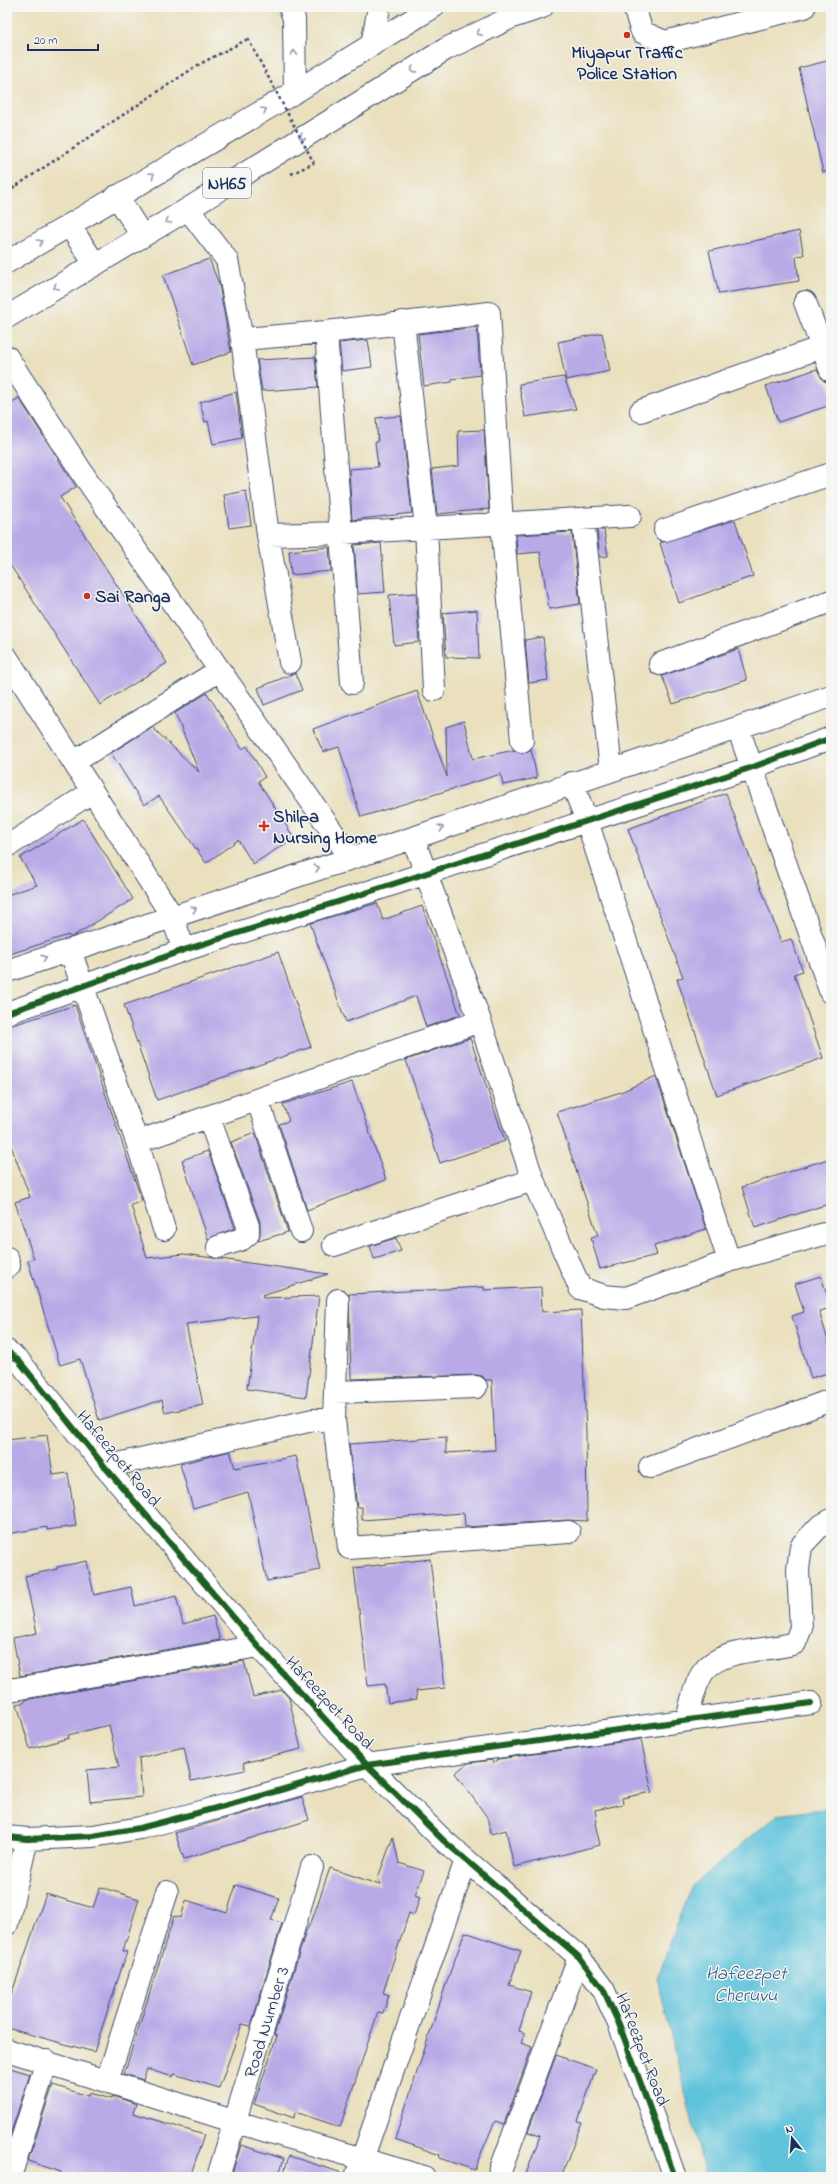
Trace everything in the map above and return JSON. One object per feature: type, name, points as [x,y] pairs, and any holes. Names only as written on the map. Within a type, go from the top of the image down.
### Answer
[{"type":"main road","points":[[290,7],[294,19],[295,92]]},
{"type":"main road","points":[[372,45],[379,7]]},
{"type":"main road","name":"NH65","points":[[7,262],[295,92],[433,7]]},
{"type":"main road","name":"NH65","points":[[7,317],[188,209],[446,49],[516,12],[542,7]]},
{"type":"main road","points":[[634,7],[642,32],[666,42],[804,7]]},
{"type":"main road","points":[[117,196],[142,236]]},
{"type":"main road","points":[[188,209],[227,260],[242,339],[268,535],[290,662]]},
{"type":"main road","points":[[69,225],[95,264]]},
{"type":"main road","points":[[641,411],[828,363],[805,302]]},
{"type":"main road","points":[[242,339],[326,332],[489,313],[502,524],[522,741]]},
{"type":"main road","points":[[403,322],[426,528],[434,690]]},
{"type":"main road","points":[[326,332],[352,683]]},
{"type":"main road","points":[[7,357],[86,480],[218,671],[350,857]]},
{"type":"main road","points":[[665,530],[831,474]]},
{"type":"main road","points":[[268,535],[341,533],[583,520],[630,516]]},
{"type":"main road","points":[[583,520],[611,770]]},
{"type":"main road","points":[[660,664],[831,601]]},
{"type":"main road","points":[[7,658],[172,916],[184,950]]},
{"type":"main road","points":[[74,762],[218,671]]},
{"type":"main road","points":[[7,971],[350,857],[413,838],[831,696]]},
{"type":"main road","points":[[738,728],[753,766],[831,993]]},
{"type":"main road","points":[[7,1013],[83,988],[184,950],[587,821],[753,766],[831,738]]},
{"type":"main road","points":[[572,783],[587,821],[729,1261]]},
{"type":"main road","points":[[11,844],[92,792]]},
{"type":"main road","points":[[413,838],[480,1021],[533,1180],[580,1288],[604,1296],[626,1298],[729,1261],[831,1232]]},
{"type":"main road","points":[[70,950],[137,1142],[164,1230]]},
{"type":"main road","points":[[137,1142],[209,1118],[480,1021]]},
{"type":"main road","points":[[258,1100],[301,1231]]},
{"type":"main road","points":[[209,1118],[248,1226],[248,1234],[242,1239],[218,1247]]},
{"type":"main road","points":[[334,1245],[533,1180]]},
{"type":"main road","points":[[7,1258],[9,1266],[7,1267]]},
{"type":"main road","points":[[338,1300],[334,1420],[349,1548],[569,1532]]},
{"type":"main road","name":"Hafeezpet Road","points":[[7,1351],[19,1360],[105,1467],[258,1646],[367,1765],[466,1860],[579,1957],[603,1989],[619,2024],[675,2177]]},
{"type":"main road","points":[[335,1392],[476,1387]]},
{"type":"main road","points":[[650,1467],[831,1400]]},
{"type":"main road","points":[[105,1467],[313,1420],[334,1420]]},
{"type":"main road","points":[[687,1720],[694,1692],[704,1671],[723,1656],[784,1647],[795,1643],[801,1628],[798,1570],[801,1546],[819,1527],[831,1520]]},
{"type":"main road","points":[[7,1688],[10,1690],[258,1646]]},
{"type":"main road","points":[[7,1924],[17,1838],[93,1836],[140,1828],[239,1802],[367,1765],[811,1703]]},
{"type":"main road","points":[[359,2168],[466,1860]]},
{"type":"main road","name":"Road Number 3","points":[[218,2177],[236,2122],[312,1867]]},
{"type":"main road","points":[[107,2081],[167,1892]]},
{"type":"main road","points":[[498,2177],[579,1957]]},
{"type":"main road","points":[[7,2050],[47,2061],[236,2122],[359,2168],[424,2177]]},
{"type":"main road","points":[[10,2177],[47,2061]]},
{"type":"path","points":[[7,192],[198,65],[248,39],[314,163]]},
{"type":"water","name":"Hafeezpet Cheruvu","points":[[831,1808],[831,2177],[706,2177],[657,1978],[692,1886],[777,1815]]},
{"type":"building","points":[[831,60],[831,171],[823,172],[799,68]]},
{"type":"building","points":[[799,231],[804,255],[796,256],[799,281],[719,294],[709,251]]},
{"type":"building","points":[[209,259],[219,284],[231,352],[193,365],[163,275]]},
{"type":"building","points":[[477,327],[480,375],[452,379],[452,382],[424,386],[418,334]]},
{"type":"building","points":[[602,333],[610,371],[566,380],[558,342]]},
{"type":"building","points":[[368,340],[372,367],[342,371],[339,343]]},
{"type":"building","points":[[315,357],[318,387],[262,391],[257,360]]},
{"type":"building","points":[[817,369],[823,380],[828,383],[831,391],[831,405],[778,422],[766,386]]},
{"type":"building","points":[[564,377],[576,409],[525,417],[519,384]]},
{"type":"building","points":[[236,392],[242,438],[213,444],[208,421],[205,422],[200,402]]},
{"type":"building","points":[[19,398],[76,487],[60,497],[167,663],[100,705],[7,560],[7,405]]},
{"type":"building","points":[[401,416],[412,513],[352,520],[349,469],[378,467],[375,442],[378,442],[376,418]]},
{"type":"building","points":[[484,430],[489,509],[437,514],[432,469],[459,466],[458,431]]},
{"type":"building","points":[[246,491],[251,525],[229,528],[224,495]]},
{"type":"building","points":[[735,520],[753,576],[679,603],[660,543]]},
{"type":"building","points":[[597,530],[604,530],[608,556],[600,557]]},
{"type":"building","points":[[572,532],[580,604],[549,609],[540,552],[517,554],[516,535]]},
{"type":"building","points":[[381,543],[385,592],[358,594],[354,545]]},
{"type":"building","points":[[329,547],[331,571],[291,575],[289,551]]},
{"type":"building","points":[[416,593],[419,642],[394,645],[389,595]]},
{"type":"building","points":[[477,610],[479,658],[446,657],[443,613]]},
{"type":"building","points":[[543,637],[548,680],[529,683],[525,640]]},
{"type":"building","points":[[738,649],[747,680],[673,704],[662,676]]},
{"type":"building","points":[[295,673],[302,690],[264,705],[258,688]]},
{"type":"building","points":[[417,691],[447,777],[446,727],[464,721],[473,759],[514,750],[524,753],[531,749],[537,778],[503,785],[501,774],[361,817],[339,747],[323,752],[313,729]]},
{"type":"building","points":[[207,693],[242,749],[247,746],[265,777],[258,781],[294,838],[253,864],[238,840],[206,863],[159,796],[144,805],[111,753],[152,727],[199,772],[175,713]]},
{"type":"building","points":[[726,793],[781,942],[791,939],[803,971],[794,974],[823,1058],[717,1095],[677,979],[683,977],[628,829]]},
{"type":"building","points":[[83,819],[133,899],[72,937],[68,935],[7,955],[7,895],[37,885],[20,858]]},
{"type":"building","points":[[377,903],[383,920],[422,906],[460,1015],[426,1027],[416,996],[346,1022],[310,923]]},
{"type":"building","points":[[278,952],[311,1047],[157,1100],[124,1005]]},
{"type":"building","points":[[75,1005],[142,1201],[131,1205],[147,1258],[184,1254],[328,1274],[262,1295],[263,1298],[319,1296],[306,1397],[247,1389],[257,1316],[186,1324],[203,1405],[165,1413],[162,1400],[99,1420],[80,1359],[60,1365],[28,1261],[34,1259],[15,1202],[30,1197],[7,1135],[7,1027]]},
{"type":"building","points":[[470,1038],[505,1141],[440,1163],[406,1060]]},
{"type":"building","points":[[656,1076],[706,1229],[654,1246],[657,1255],[600,1269],[591,1238],[598,1236],[557,1112],[621,1092]]},
{"type":"building","points":[[352,1082],[386,1180],[307,1210],[279,1124],[289,1121],[283,1104]]},
{"type":"building","points":[[255,1133],[288,1232],[258,1241],[260,1234],[260,1222],[231,1142]]},
{"type":"building","points":[[208,1151],[235,1228],[208,1239],[182,1160]]},
{"type":"building","points":[[831,1158],[831,1203],[755,1228],[742,1187]]},
{"type":"building","points":[[396,1238],[401,1251],[374,1259],[370,1246]]},
{"type":"building","points":[[821,1276],[831,1308],[819,1311],[831,1350],[831,1372],[811,1378],[792,1316],[804,1312],[795,1284]]},
{"type":"building","points":[[484,1287],[484,1290],[541,1287],[542,1312],[581,1310],[586,1433],[587,1521],[568,1520],[465,1527],[464,1513],[362,1520],[362,1507],[357,1507],[349,1444],[446,1437],[446,1453],[495,1450],[492,1380],[486,1380],[482,1376],[476,1375],[351,1379],[349,1294]]},
{"type":"building","points":[[47,1435],[53,1475],[68,1473],[76,1526],[47,1530],[47,1527],[7,1534],[7,1440]]},
{"type":"building","points":[[230,1451],[235,1468],[296,1456],[320,1570],[267,1581],[248,1492],[193,1508],[180,1464]]},
{"type":"building","points":[[430,1559],[445,1688],[416,1691],[417,1699],[388,1703],[385,1684],[368,1686],[354,1568]]},
{"type":"building","points":[[87,1561],[94,1595],[131,1587],[135,1606],[176,1596],[183,1624],[213,1616],[220,1640],[20,1676],[13,1638],[37,1633],[25,1576],[57,1569],[57,1567]]},
{"type":"building","points":[[244,1661],[253,1697],[282,1690],[289,1698],[301,1749],[243,1763],[245,1770],[191,1781],[184,1747],[139,1758],[142,1797],[90,1802],[87,1770],[119,1767],[109,1725],[68,1735],[69,1738],[30,1749],[17,1704],[25,1702],[25,1700]]},
{"type":"building","points":[[641,1739],[652,1792],[622,1798],[623,1804],[595,1810],[597,1822],[595,1823],[600,1845],[514,1867],[506,1830],[491,1834],[487,1817],[455,1773],[468,1763],[492,1760],[493,1763],[498,1759]]},
{"type":"building","points":[[302,1797],[309,1820],[184,1859],[175,1833]]},
{"type":"building","points":[[393,1837],[399,1863],[424,1871],[415,1895],[420,1897],[414,1915],[409,1913],[383,1993],[389,1995],[383,2013],[378,2012],[340,2127],[295,2112],[294,2118],[254,2104],[277,2036],[274,2035],[306,1931],[312,1920],[330,1868],[380,1885],[378,1878]]},
{"type":"building","points":[[236,1885],[279,1898],[271,1920],[282,1923],[251,2026],[242,2024],[219,2088],[174,2074],[173,2077],[147,2069],[143,2080],[124,2074],[174,1916],[181,1918],[186,1900],[227,1913]]},
{"type":"building","points":[[100,1887],[139,1899],[123,1951],[127,1952],[94,2052],[7,2028],[7,2007],[46,1894],[93,1908]]},
{"type":"building","points":[[465,1932],[521,1951],[509,1985],[531,1992],[519,2031],[525,2033],[521,2043],[532,2047],[504,2124],[495,2121],[474,2170],[439,2158],[440,2155],[395,2139],[447,1981]]},
{"type":"building","points":[[556,2055],[596,2069],[578,2121],[582,2122],[561,2177],[525,2177],[540,2136],[528,2132]]},
{"type":"building","points":[[7,2067],[30,2074],[7,2145]]},
{"type":"building","points":[[53,2085],[88,2096],[89,2093],[112,2099],[113,2096],[136,2104],[133,2113],[204,2135],[190,2177],[59,2177],[61,2172],[28,2161]]},
{"type":"building","points":[[241,2145],[284,2159],[278,2177],[231,2177]]},
{"type":"building","points":[[289,2156],[342,2173],[342,2177],[295,2177],[284,2173]]},
{"type":"cycle path","points":[[7,1013],[184,950],[350,898],[753,767],[831,738]]},
{"type":"cycle path","points":[[7,1351],[19,1361],[105,1467],[258,1646],[367,1765],[444,1841],[579,1957],[603,1989],[619,2024],[675,2177]]},
{"type":"cycle path","points":[[7,1837],[27,1839],[93,1836],[140,1828],[239,1802],[367,1765],[811,1703]]},
{"type":"place","name":"Miyapur Traffic Police Station","points":[[627,35]]},
{"type":"place","name":"Sai Ranga","points":[[87,596]]},
{"type":"place","name":"Shilpa Nursing Home","points":[[264,826]]}]
